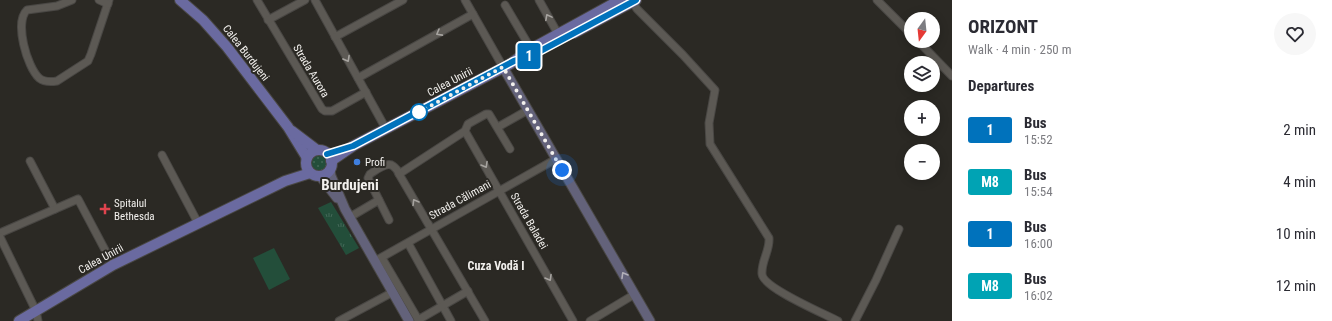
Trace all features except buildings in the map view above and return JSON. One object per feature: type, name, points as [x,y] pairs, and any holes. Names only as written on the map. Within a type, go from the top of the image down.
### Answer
[{"type":"main road","name":"Calea Burdujeni","points":[[180,0],[203,20],[223,42],[288,127],[308,165]]},
{"type":"main road","name":"Calea Unirii","points":[[330,162],[353,146],[514,61],[558,34],[620,0]]},
{"type":"main road","name":"Calea Unirii","points":[[514,61],[531,56],[633,1]]},
{"type":"main road","name":"Calea Burdujeni","points":[[288,127],[317,150]]},
{"type":"main road","points":[[317,150],[320,150],[330,162],[327,173],[320,176],[316,176],[308,165],[313,152],[317,150]]},
{"type":"main road","name":"Calea Unirii","points":[[19,321],[37,316],[113,265],[285,181],[308,165]]},
{"type":"street","points":[[72,0],[57,6],[28,10],[24,16],[23,46],[39,78],[44,80],[51,82],[57,81],[88,61],[92,54],[108,2],[99,0]]},
{"type":"street","name":"Strada Aurora","points":[[257,0],[322,109],[325,111],[332,111],[366,92]]},
{"type":"street","points":[[268,20],[305,0]]},
{"type":"street","points":[[315,0],[386,128]]},
{"type":"street","points":[[335,37],[403,0]]},
{"type":"street","points":[[465,0],[650,321]]},
{"type":"street","points":[[539,0],[558,34]]},
{"type":"street","points":[[877,0],[904,27]]},
{"type":"street","points":[[633,1],[636,9],[683,55],[715,90],[709,123],[710,144],[769,238],[769,246],[762,265],[762,277],[766,282],[788,296],[838,321]]},
{"type":"street","points":[[505,5],[532,49]]},
{"type":"street","points":[[358,78],[473,14]]},
{"type":"street","points":[[925,48],[952,76]]},
{"type":"street","points":[[498,127],[528,110]]},
{"type":"street","points":[[400,174],[465,131],[468,124],[488,113],[498,127],[510,149]]},
{"type":"street","name":"Strada Baladei","points":[[465,131],[573,321]]},
{"type":"street","points":[[162,154],[198,223]]},
{"type":"street","name":"Strada Călimani","points":[[379,259],[556,159]]},
{"type":"street","points":[[30,161],[55,208]]},
{"type":"street","points":[[330,162],[331,176],[345,209]]},
{"type":"street","points":[[390,220],[368,178],[370,174],[390,164],[393,165],[400,174],[485,321]]},
{"type":"street","points":[[320,176],[345,209],[379,259],[415,321]]},
{"type":"street","points":[[0,233],[78,199],[113,265]]},
{"type":"street","points":[[350,217],[379,200]]},
{"type":"street","points":[[855,321],[876,280],[899,229]]},
{"type":"street","points":[[0,237],[37,316]]},
{"type":"street","points":[[408,243],[451,321]]},
{"type":"street","points":[[379,259],[393,292],[415,321]]},
{"type":"street","points":[[415,321],[468,291]]},
{"type":"street","points":[[339,321],[393,292]]},
{"type":"street","points":[[590,321],[634,294]]},
{"type":"green space","points":[[319,155],[326,160],[327,163],[322,170],[319,171],[312,166],[311,163],[316,156]]},
{"type":"green space","points":[[331,202],[359,248],[346,255],[318,208]]},
{"type":"green space","points":[[274,248],[290,279],[269,290],[253,258]]},
{"type":"bus line","name":"1","points":[[327,154],[353,146],[514,61],[531,56],[636,0]]},
{"type":"place","name":"Profi","points":[[357,162]]},
{"type":"place","name":"Spitalul Bethesda","points":[[105,209]]},
{"type":"district","name":"Burdujeni","points":[[350,185]]},
{"type":"district","name":"Cuza Vodă I","points":[[496,266]]},
{"type":"route","points":[[419,112],[503,67],[562,170]]}]
